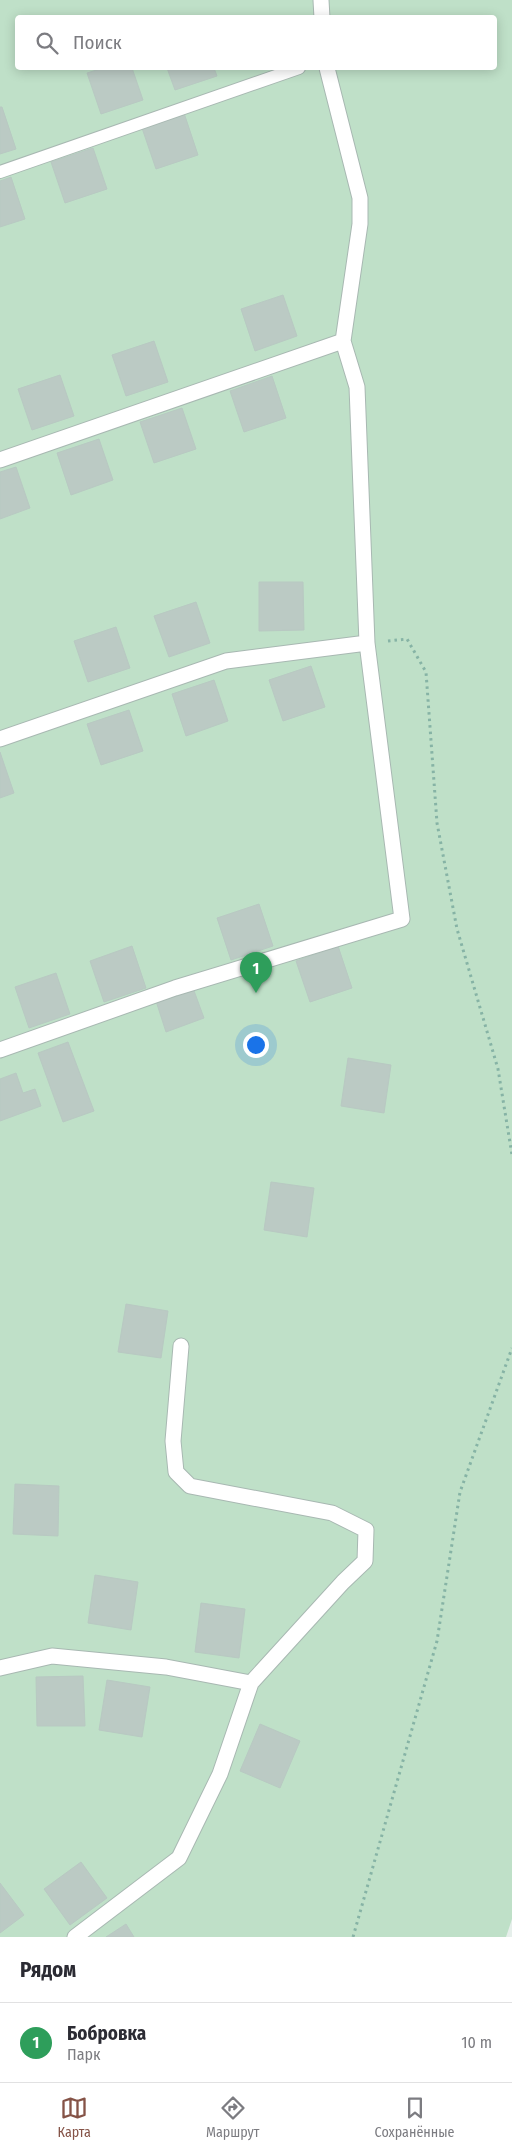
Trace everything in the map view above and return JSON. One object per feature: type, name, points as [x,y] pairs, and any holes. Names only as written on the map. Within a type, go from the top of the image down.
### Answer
[{"type":"street","points":[[321,0],[322,15]]},
{"type":"street","points":[[0,1050],[175,988],[402,919],[367,643],[357,387],[343,341],[360,224],[360,198],[328,70]]},
{"type":"street","points":[[0,460],[343,341]]},
{"type":"street","points":[[0,739],[226,661],[367,643]]},
{"type":"street","points":[[75,1937],[179,1858],[220,1774],[251,1683],[343,1582],[365,1562],[366,1530],[332,1513],[190,1486],[176,1472],[173,1441],[181,1346]]},
{"type":"street","points":[[0,1668],[52,1656],[166,1667],[251,1683]]},
{"type":"lane","points":[[0,172],[293,70]]},
{"type":"path","points":[[367,643],[407,639],[426,672],[437,823],[457,929],[498,1069],[512,1155]]},
{"type":"path","points":[[353,1937],[437,1641],[460,1492],[512,1348]]},
{"type":"green space","points":[[0,0],[512,0],[512,1919],[506,1937],[0,1937]]},
{"type":"building","points":[[97,70],[133,70],[143,100],[101,114],[87,73]]},
{"type":"building","points":[[168,70],[215,70],[217,76],[175,90]]},
{"type":"building","points":[[0,107],[2,107],[16,149],[0,154]]},
{"type":"building","points":[[184,113],[198,155],[156,169],[142,128]]},
{"type":"building","points":[[93,148],[107,189],[65,203],[51,162]]},
{"type":"building","points":[[11,177],[25,219],[0,227],[0,181]]},
{"type":"building","points":[[283,295],[297,336],[255,351],[241,309]]},
{"type":"building","points":[[154,341],[168,382],[126,396],[112,355]]},
{"type":"building","points":[[60,375],[74,416],[32,430],[18,389]]},
{"type":"building","points":[[272,376],[286,418],[244,432],[230,391]]},
{"type":"building","points":[[182,408],[196,449],[154,463],[140,422]]},
{"type":"building","points":[[99,439],[113,480],[71,495],[57,453]]},
{"type":"building","points":[[16,467],[30,508],[0,519],[0,472]]},
{"type":"building","points":[[259,582],[303,582],[304,630],[259,631]]},
{"type":"building","points":[[196,602],[210,643],[169,657],[154,616]]},
{"type":"building","points":[[116,627],[130,668],[88,682],[74,641]]},
{"type":"building","points":[[311,666],[325,707],[283,721],[269,680]]},
{"type":"building","points":[[214,680],[228,721],[186,736],[172,694]]},
{"type":"building","points":[[129,710],[143,751],[101,765],[87,724]]},
{"type":"building","points":[[0,752],[14,793],[0,798]]},
{"type":"building","points":[[259,904],[273,946],[231,960],[217,918]]},
{"type":"building","points":[[132,946],[146,988],[104,1002],[90,961]]},
{"type":"building","points":[[338,946],[352,988],[310,1002],[296,961]]},
{"type":"building","points":[[56,973],[70,1014],[29,1028],[15,987]]},
{"type":"building","points":[[193,988],[204,1018],[166,1032],[156,1001]]},
{"type":"building","points":[[68,1042],[94,1111],[63,1122],[38,1053]]},
{"type":"building","points":[[348,1058],[391,1065],[384,1113],[341,1106]]},
{"type":"building","points":[[16,1073],[23,1093],[35,1089],[41,1106],[0,1121],[0,1079]]},
{"type":"building","points":[[271,1182],[314,1188],[307,1237],[264,1230]]},
{"type":"building","points":[[126,1304],[168,1311],[161,1358],[118,1352]]},
{"type":"building","points":[[15,1484],[59,1486],[58,1536],[13,1534]]},
{"type":"building","points":[[95,1575],[138,1582],[131,1630],[88,1623]]},
{"type":"building","points":[[201,1603],[245,1609],[239,1658],[195,1652]]},
{"type":"building","points":[[83,1676],[85,1726],[37,1726],[36,1677]]},
{"type":"building","points":[[107,1680],[150,1687],[142,1737],[99,1730]]},
{"type":"building","points":[[260,1724],[300,1741],[280,1788],[240,1771]]},
{"type":"building","points":[[81,1862],[107,1898],[70,1925],[44,1889]]},
{"type":"building","points":[[0,1883],[24,1915],[0,1933]]},
{"type":"building","points":[[126,1924],[134,1937],[106,1937]]},
{"type":"place","name":"Бобровка","points":[[256,993]]}]
